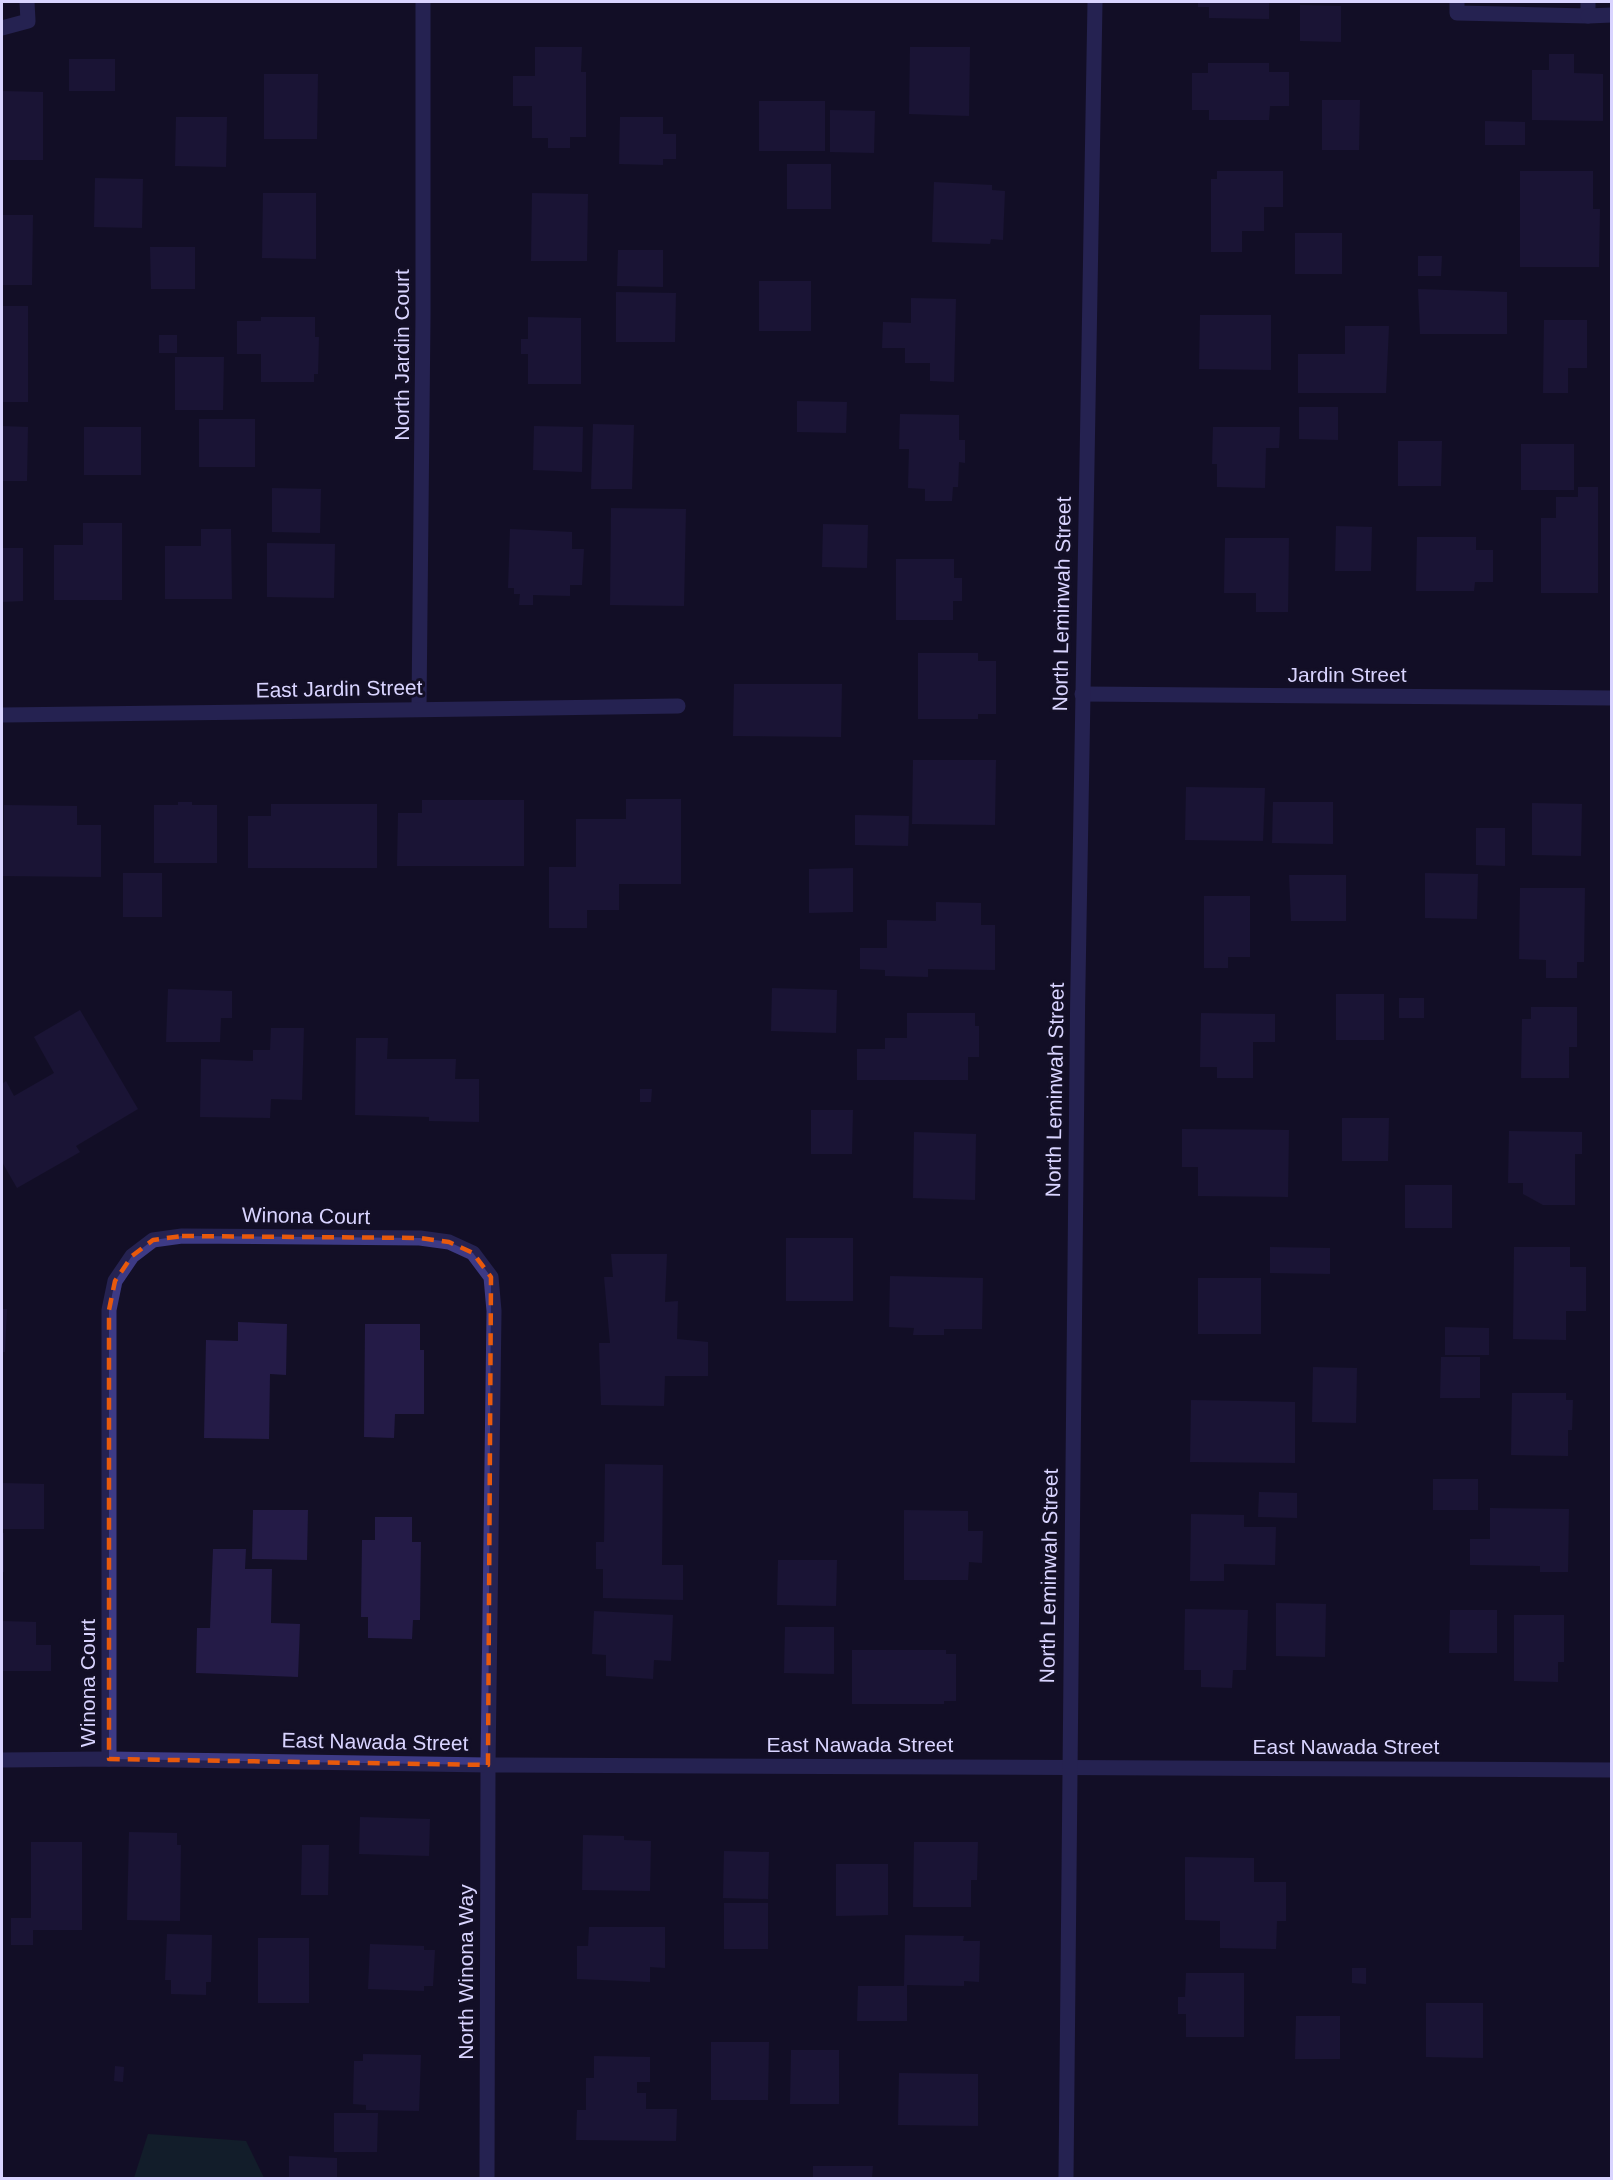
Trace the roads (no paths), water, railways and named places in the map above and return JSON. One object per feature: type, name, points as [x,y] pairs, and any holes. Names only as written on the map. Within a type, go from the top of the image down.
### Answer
[{"type":"street","points":[[2,28],[28,21],[27,2]]},
{"type":"street","name":"North Jardin Court","points":[[419,708],[423,2]]},
{"type":"street","name":"North Leminwah Street","points":[[1066,2178],[1068,1766],[1082,694],[1095,2]]},
{"type":"street","points":[[1457,2],[1457,13],[1588,9],[1611,15]]},
{"type":"street","name":"Jardin Street","points":[[1082,694],[1611,698]]},
{"type":"street","name":"East Jardin Street","points":[[2,715],[678,706]]},
{"type":"street","name":"Winona Court","points":[[109,1759],[109,1310],[115,1281],[132,1256],[153,1240],[182,1236],[420,1238],[449,1242],[473,1253],[491,1277],[494,1311],[488,1765]]},
{"type":"street","name":"East Nawada Street","points":[[2,1760],[109,1759],[488,1765],[1611,1770]]},
{"type":"street","name":"North Winona Way","points":[[487,2178],[488,1765]]}]
